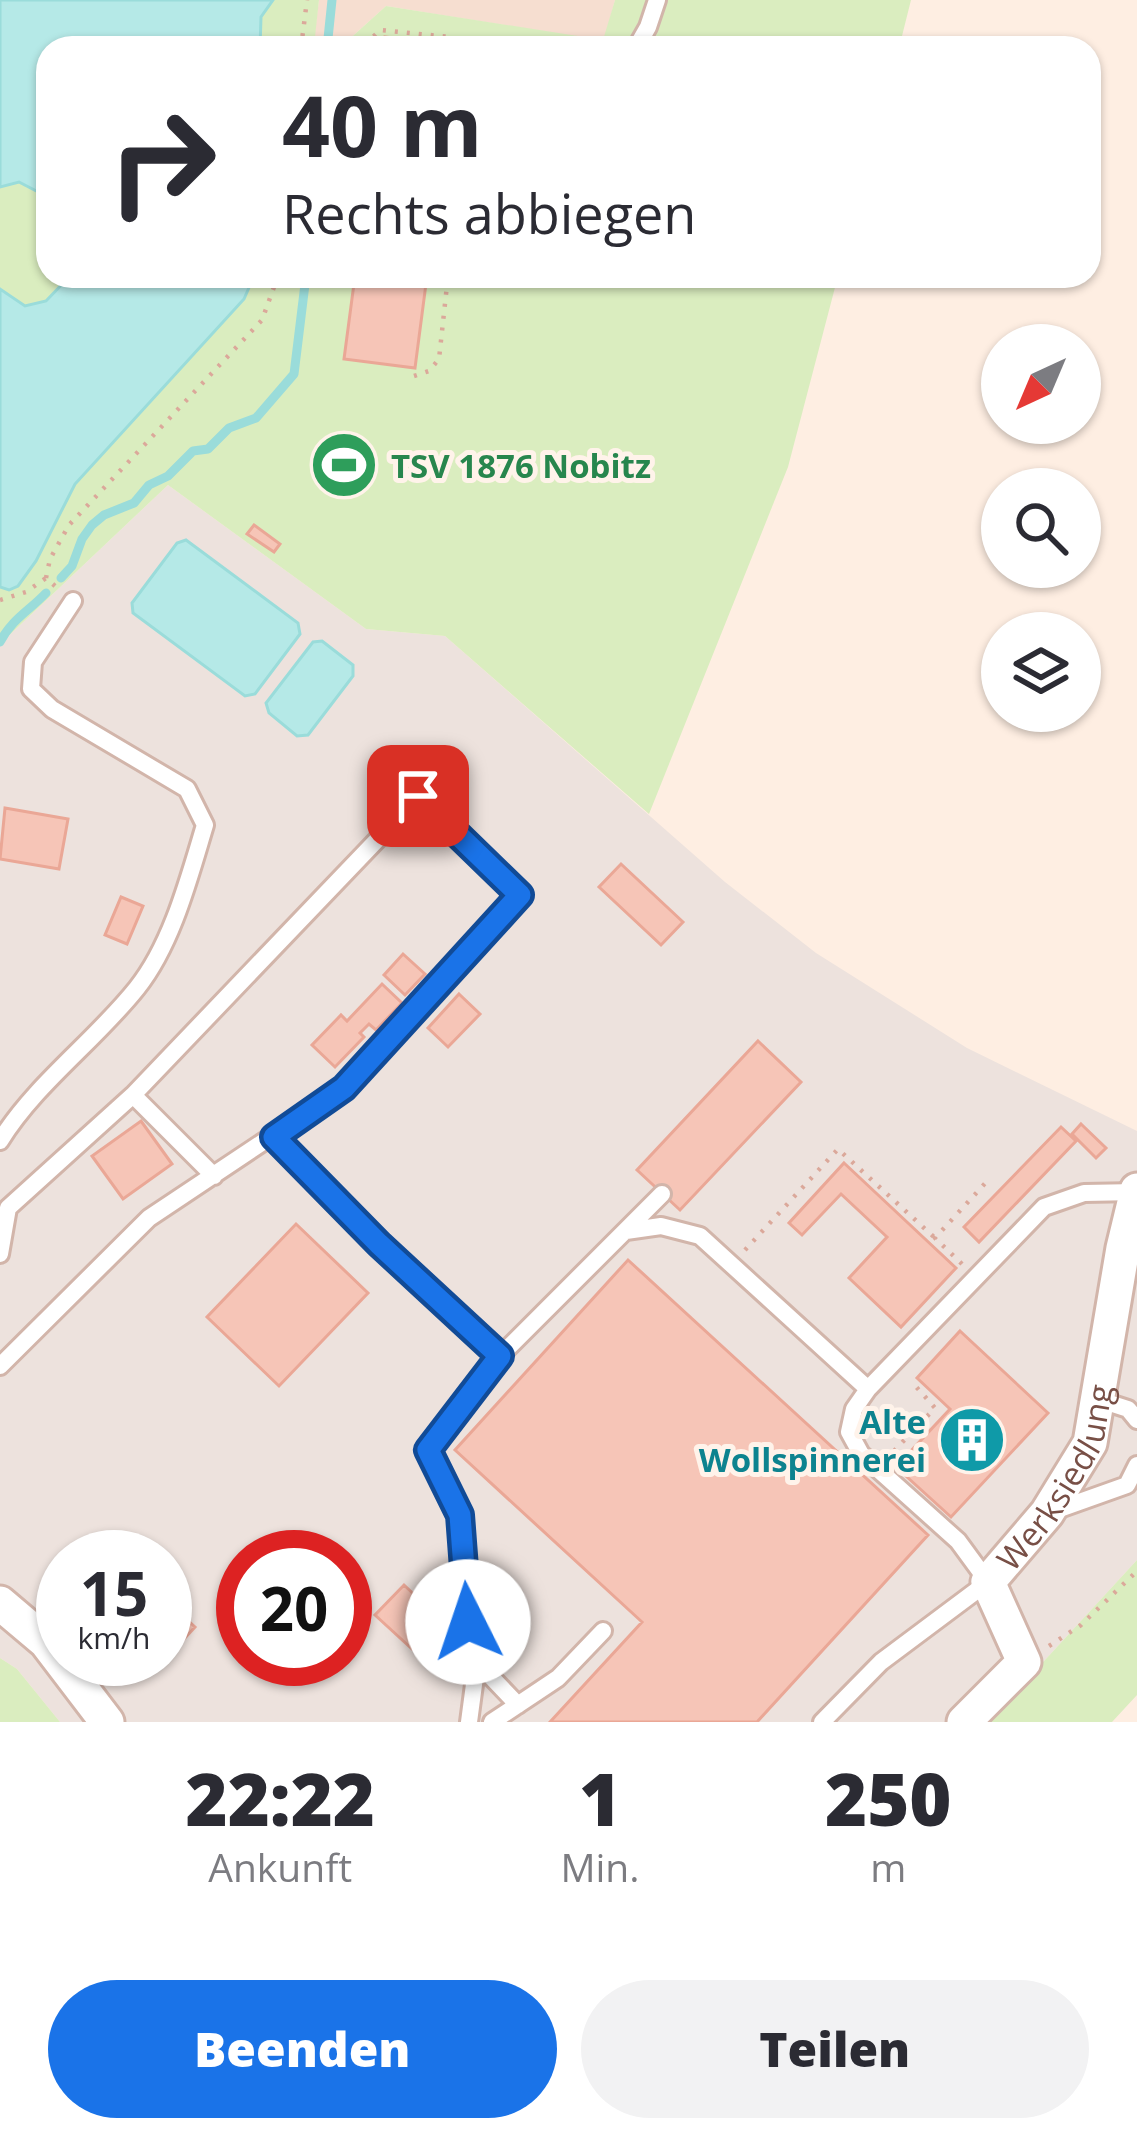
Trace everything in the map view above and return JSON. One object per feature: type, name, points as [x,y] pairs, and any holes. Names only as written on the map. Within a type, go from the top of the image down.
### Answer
[{"type":"street","name":"Werksiedlung","points":[[1024,1662],[988,1582],[1047,1513],[1090,1443],[1137,1191]]},
{"type":"street","points":[[0,1603],[46,1642],[107,1722]]},
{"type":"street","points":[[964,1722],[1024,1662]]},
{"type":"lane","points":[[642,36],[658,0]]},
{"type":"lane","points":[[0,1141],[140,985],[167,931],[205,825],[187,789],[52,709],[31,689],[33,662],[73,601]]},
{"type":"lane","points":[[0,1253],[8,1208],[133,1095],[418,796],[520,895],[344,1088],[149,1218],[0,1366]]},
{"type":"lane","points":[[133,1095],[214,1176]]},
{"type":"lane","points":[[274,1137],[379,1244],[500,1356]]},
{"type":"lane","points":[[822,1722],[881,1662],[988,1582],[958,1540],[861,1454],[850,1432],[854,1409],[1044,1207],[1084,1193],[1137,1191]]},
{"type":"lane","points":[[469,1722],[477,1662],[468,1622],[460,1515],[428,1450],[500,1356],[662,1194]]},
{"type":"lane","points":[[626,1231],[661,1226],[700,1236],[868,1389]]},
{"type":"lane","points":[[1097,1399],[1128,1408],[1137,1420]]},
{"type":"lane","points":[[1047,1513],[1127,1485],[1137,1466]]},
{"type":"lane","points":[[437,1627],[518,1705]]},
{"type":"lane","points":[[492,1722],[558,1678],[603,1631]]},
{"type":"path","points":[[302,36],[307,0]]},
{"type":"path","points":[[374,36],[380,30],[432,36]]},
{"type":"path","points":[[0,600],[26,592],[46,578],[50,559],[69,524],[262,320],[274,288]]},
{"type":"path","points":[[414,376],[429,371],[439,359],[447,288]]},
{"type":"path","points":[[46,578],[73,601]]},
{"type":"path","points":[[732,1265],[838,1148],[974,1277]]},
{"type":"path","points":[[935,1238],[990,1178]]},
{"type":"path","points":[[877,1468],[935,1408],[894,1362]]},
{"type":"path","points":[[1024,1662],[1081,1625],[1137,1571]]},
{"type":"shaded area","points":[[319,0],[615,0],[605,36],[573,36],[386,6],[353,36],[314,36]]},
{"type":"shaded area","points":[[168,485],[366,629],[445,636],[725,882],[816,953],[967,1048],[1137,1131],[1137,1560],[988,1722],[60,1722],[17,1669],[0,1658],[0,644]]},
{"type":"green space","points":[[273,0],[319,0],[315,36],[260,36],[261,17]]},
{"type":"green space","points":[[615,0],[911,0],[902,36],[604,36]]},
{"type":"green space","points":[[386,6],[577,36],[353,36]]},
{"type":"green space","points":[[19,182],[36,191],[36,288],[58,288],[46,301],[25,306],[0,289],[0,187]]},
{"type":"green space","points":[[249,288],[835,288],[788,467],[649,814],[445,636],[366,629],[168,485],[0,644],[0,587],[18,586],[75,484],[244,299]]},
{"type":"green space","points":[[1137,1560],[1137,1695],[1112,1722],[988,1722]]},
{"type":"green space","points":[[0,1658],[17,1669],[60,1722],[0,1722]]},
{"type":"water","points":[[0,0],[273,0],[261,17],[260,36],[36,36],[36,191],[19,182],[0,187]]},
{"type":"water","points":[[58,288],[249,288],[244,299],[75,484],[36,561],[18,586],[9,590],[0,587],[0,289],[25,306],[46,301]]},
{"type":"water","points":[[186,540],[298,623],[300,634],[255,694],[245,696],[133,613],[132,603],[177,543]]},
{"type":"water","points":[[322,641],[353,665],[353,676],[308,735],[297,736],[269,713],[266,703],[313,642]]},
{"type":"building","points":[[353,288],[425,288],[415,368],[344,359]]},
{"type":"building","points":[[254,525],[280,544],[274,552],[247,534]]},
{"type":"building","points":[[5,808],[68,819],[59,869],[0,859]]},
{"type":"building","points":[[621,864],[683,922],[661,945],[599,887]]},
{"type":"building","points":[[121,897],[143,906],[127,944],[105,935]]},
{"type":"building","points":[[403,954],[425,974],[405,995],[384,975]]},
{"type":"building","points":[[382,984],[402,1003],[376,1030],[369,1024],[360,1033],[364,1037],[335,1067],[312,1045],[341,1015],[347,1021]]},
{"type":"building","points":[[459,994],[480,1014],[448,1047],[428,1028]]},
{"type":"building","points":[[758,1041],[801,1082],[680,1210],[637,1170]]},
{"type":"building","points":[[141,1121],[172,1164],[123,1199],[92,1156]]},
{"type":"building","points":[[1081,1124],[1106,1148],[1096,1158],[1072,1134]]},
{"type":"building","points":[[1061,1127],[1076,1141],[979,1242],[964,1227]]},
{"type":"building","points":[[844,1163],[956,1268],[901,1327],[849,1278],[887,1237],[841,1194],[802,1235],[789,1223]]},
{"type":"building","points":[[296,1224],[368,1293],[279,1386],[207,1317]]},
{"type":"building","points":[[628,1260],[928,1535],[757,1722],[550,1722],[642,1622],[455,1450]]},
{"type":"building","name":"Alte Wollspinnerei","points":[[960,1331],[1048,1413],[951,1517],[896,1467],[950,1409],[917,1378]]},
{"type":"building","points":[[404,1585],[440,1619],[412,1649],[375,1615]]},
{"type":"waterway","points":[[328,36],[332,0]]},
{"type":"waterway","points":[[61,578],[92,525],[134,503],[193,451],[208,449],[229,428],[256,418],[294,374],[305,288]]},
{"type":"waterway","points":[[0,642],[46,593]]},
{"type":"place","name":"TSV 1876 Nobitz","points":[[344,465]]},
{"type":"place","name":"Alte Wollspinnerei","points":[[972,1440]]},
{"type":"route","points":[[418,796],[520,895],[344,1088],[274,1137],[379,1244],[500,1356],[428,1450],[460,1515],[468,1622]]}]
